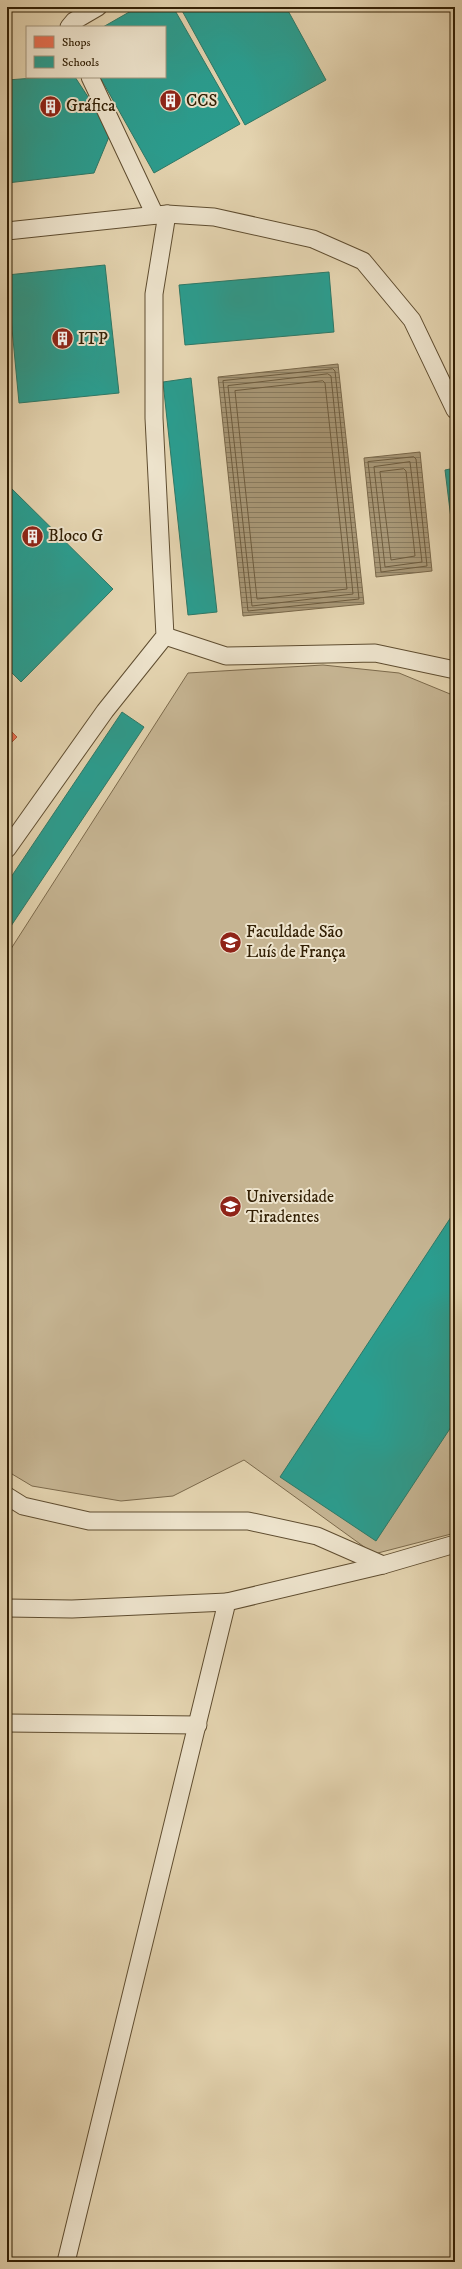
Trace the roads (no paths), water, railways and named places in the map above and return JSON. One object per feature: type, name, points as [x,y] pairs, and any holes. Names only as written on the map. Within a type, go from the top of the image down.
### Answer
[{"type":"lane","points":[[70,26],[74,21],[98,7]]},
{"type":"lane","points":[[7,849],[105,711],[165,636],[154,418],[154,294],[161,215],[91,78]]},
{"type":"lane","points":[[7,231],[161,215],[214,217],[313,239],[363,261],[412,320],[455,410]]},
{"type":"lane","points":[[165,636],[226,656],[375,653],[455,670]]},
{"type":"lane","points":[[7,1496],[23,1506],[89,1520],[248,1521],[317,1536],[384,1565]]},
{"type":"lane","points":[[7,1608],[72,1609],[227,1602],[384,1565],[455,1544]]},
{"type":"lane","points":[[66,2262],[227,1602]]},
{"type":"lane","points":[[7,1723],[198,1725]]},
{"type":"water","points":[[338,364],[364,604],[243,616],[218,377]]},
{"type":"water","points":[[420,452],[432,571],[376,577],[364,458]]},
{"type":"place","name":"CCS","points":[[170,101]]},
{"type":"place","name":"Gráfica","points":[[51,106]]},
{"type":"place","name":"ITP","points":[[63,339]]},
{"type":"place","name":"Bloco G","points":[[33,536]]},
{"type":"place","name":"Faculdade São Luís de França","points":[[231,942]]},
{"type":"place","name":"Universidade Tiradentes","points":[[231,1207]]}]
